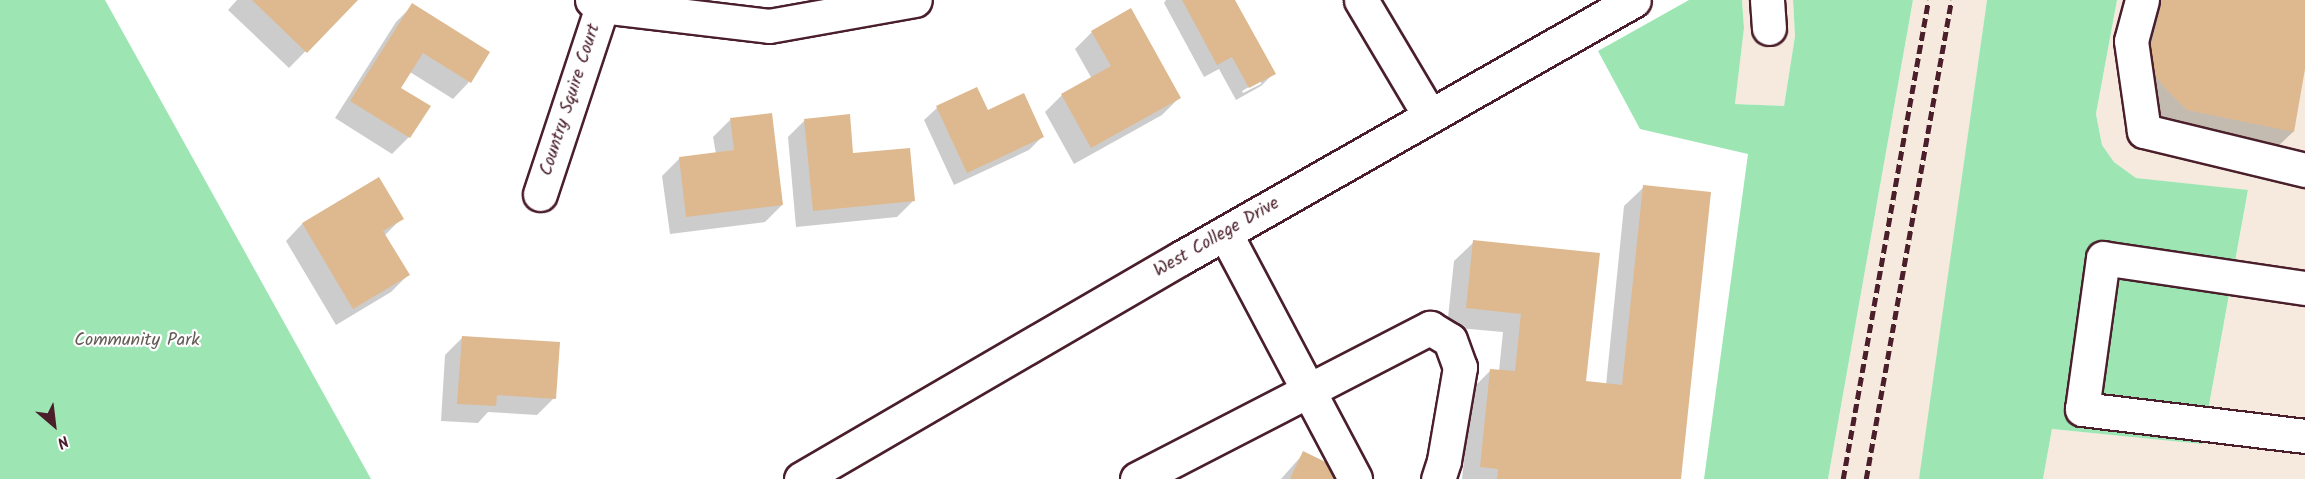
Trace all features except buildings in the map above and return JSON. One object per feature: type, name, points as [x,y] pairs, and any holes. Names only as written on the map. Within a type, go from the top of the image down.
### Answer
[{"type":"street","points":[[597,3],[769,26],[915,0]]},
{"type":"street","points":[[1361,0],[1430,116]]},
{"type":"street","name":"West College Drive","points":[[801,479],[1225,233],[1634,0]]},
{"type":"street","points":[[2142,0],[2131,41],[2144,131],[2305,170]]},
{"type":"street","name":"Country Squire Court","points":[[540,194],[597,3]]},
{"type":"street","points":[[1225,233],[1355,479]]},
{"type":"street","points":[[2305,288],[2103,258],[2082,409],[2305,436]]},
{"type":"street","points":[[1137,479],[1430,328],[1450,340],[1460,367],[1444,461],[1438,479]]},
{"type":"shaded area","points":[[1742,0],[1793,0],[1795,36],[1784,106],[1735,104],[1744,28]]},
{"type":"shaded area","points":[[1913,0],[1987,0],[1922,464],[1919,479],[1828,479]]},
{"type":"shaded area","points":[[2117,0],[2305,0],[2305,479],[2043,479],[2052,429],[2202,444],[2248,191],[2136,178],[2114,162],[2102,145],[2096,114]]},
{"type":"green space","name":"Community Park","points":[[0,0],[105,0],[371,479],[0,479]]},
{"type":"green space","points":[[1689,0],[1742,0],[1744,28],[1735,104],[1784,106],[1795,36],[1793,0],[1913,0],[1828,479],[1704,479],[1748,154],[1640,129],[1598,51]]},
{"type":"green space","points":[[1987,0],[2117,0],[2096,114],[2102,145],[2114,162],[2136,178],[2248,190],[2202,444],[2052,429],[2043,479],[1919,479]]},
{"type":"railway","points":[[1843,479],[1928,0]]},
{"type":"railway","points":[[1866,479],[1951,0]]}]
